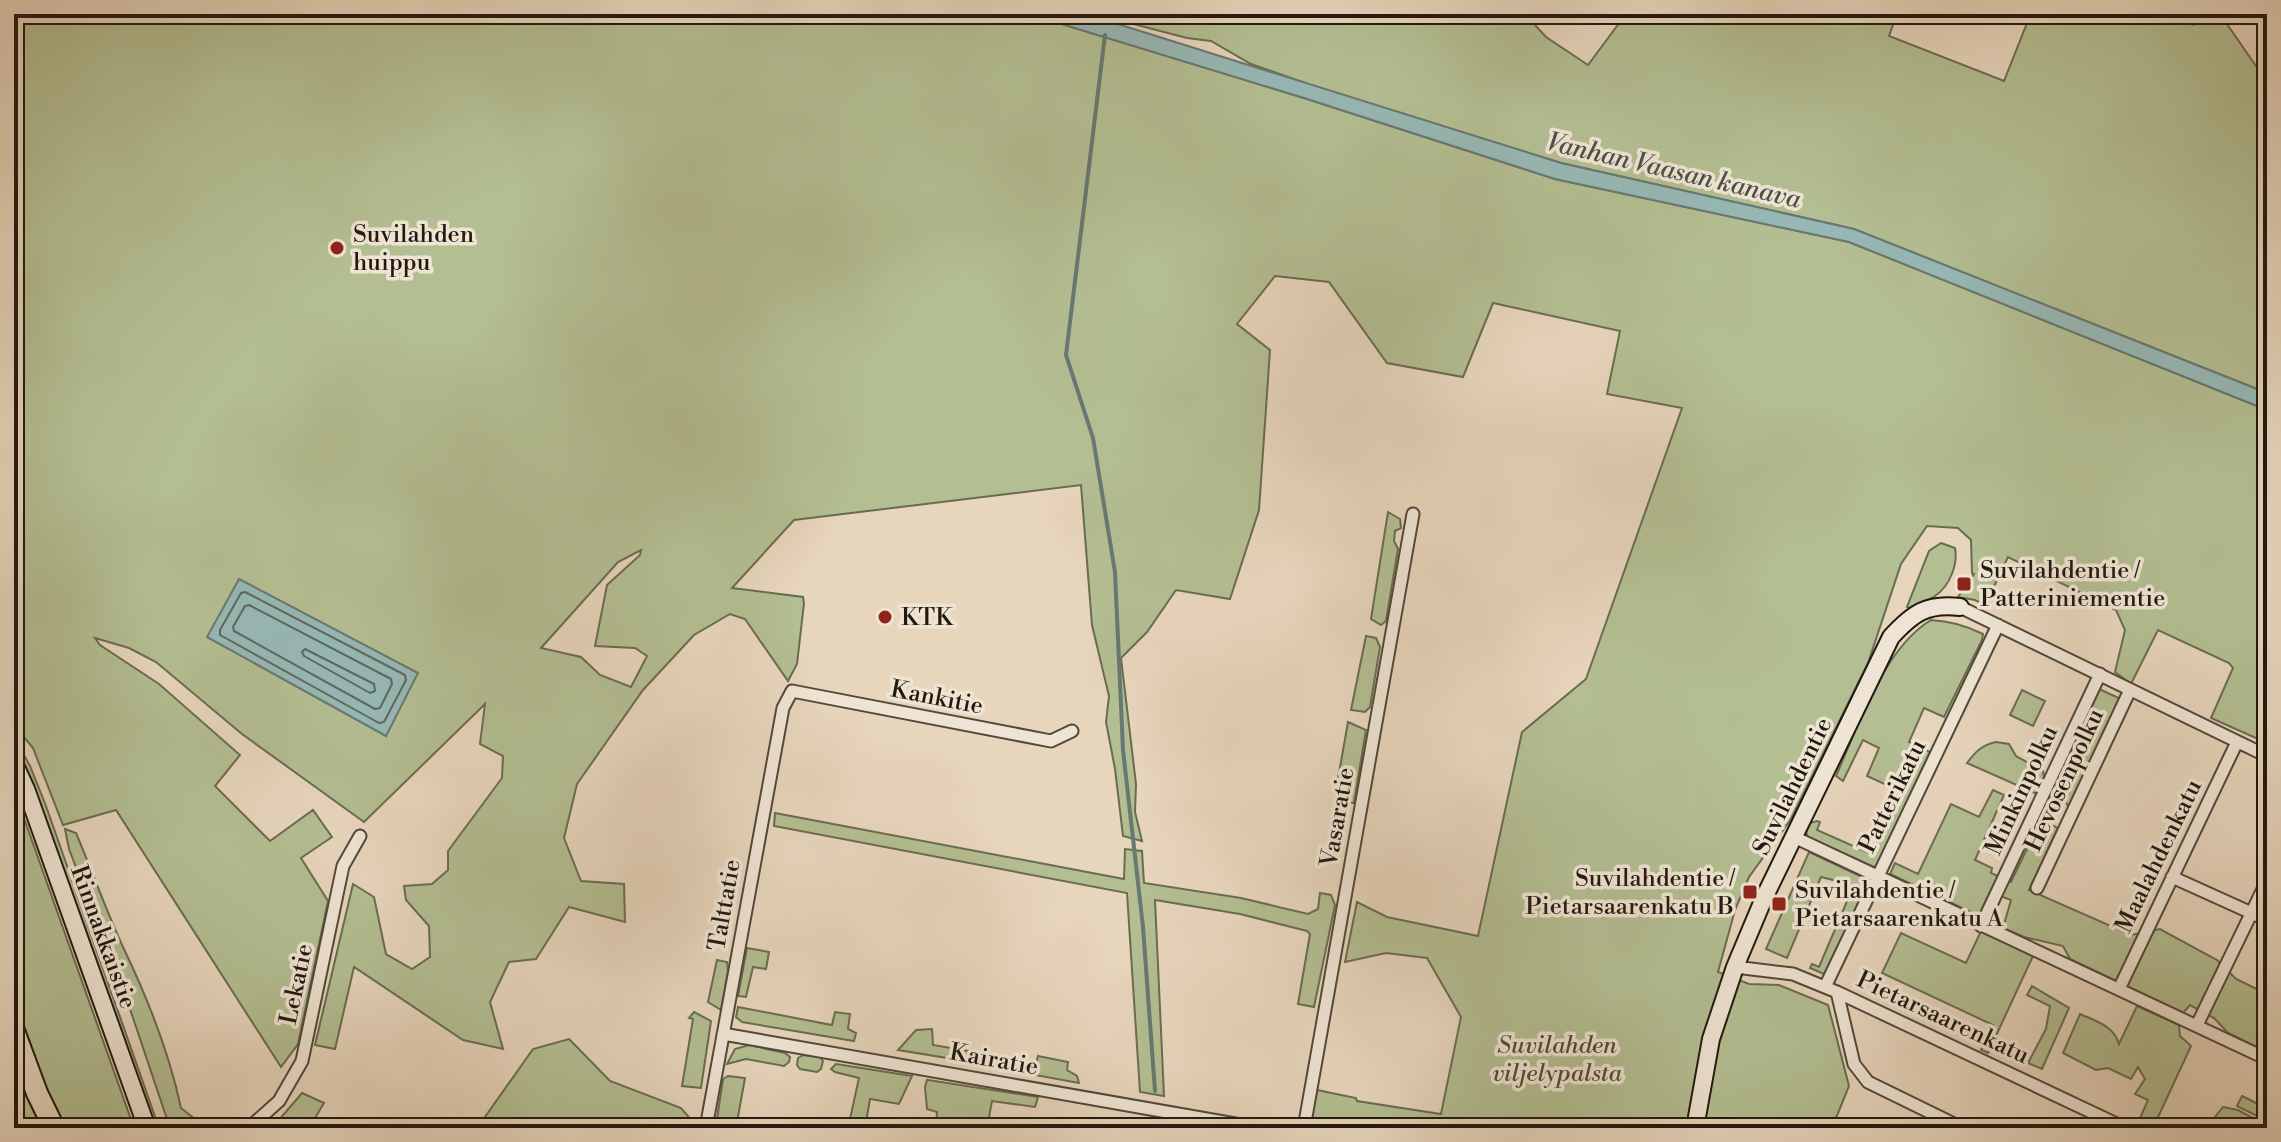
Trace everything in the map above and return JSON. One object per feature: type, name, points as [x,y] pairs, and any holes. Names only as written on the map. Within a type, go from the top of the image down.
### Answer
[{"type":"highway","points":[[14,1031],[54,1128]]},
{"type":"street","name":"Vasaratie","points":[[1304,1128],[1413,514]]},
{"type":"street","name":"Suvilahdentie","points":[[1695,1128],[1711,1039],[1735,967],[1891,637],[1908,618],[1933,606],[1960,607]]},
{"type":"street","points":[[1960,607],[2267,756]]},
{"type":"street","name":"Patterikatu","points":[[1825,987],[1998,625]]},
{"type":"street","name":"Minkinpolku","points":[[1981,926],[2100,674]]},
{"type":"street","name":"Hevosenpolku","points":[[2037,888],[2130,690]]},
{"type":"street","name":"Kankitie","points":[[792,691],[1051,741],[1072,731]]},
{"type":"street","name":"Talttatie","points":[[706,1128],[783,708],[792,691]]},
{"type":"street","name":"Maalahdenkatu","points":[[2119,989],[2237,742]]},
{"type":"street","name":"Rinnakkaistie","points":[[14,763],[147,1128]]},
{"type":"street","name":"Lekatie","points":[[249,1128],[279,1101],[302,1061],[343,866],[360,836]]},
{"type":"street","points":[[1794,837],[2267,1059]]},
{"type":"street","points":[[2172,877],[2267,920]]},
{"type":"street","points":[[2197,1025],[2267,881]]},
{"type":"street","name":"Pietarsaarenkatu","points":[[1735,967],[1793,974],[1825,987],[2125,1128]]},
{"type":"street","points":[[1837,992],[1854,1064],[1868,1082],[1962,1128]]},
{"type":"street","name":"Kairatie","points":[[723,1034],[1258,1128]]},
{"type":"green space","name":"Suvilahden viljelypalsta","points":[[14,14],[1029,14],[1555,179],[1849,242],[2267,410],[2267,743],[2211,718],[2233,668],[2229,663],[2158,630],[2131,684],[2115,672],[2125,630],[2116,610],[2008,557],[1987,601],[1990,603],[1986,606],[1958,597],[1974,574],[1971,540],[1958,528],[1927,526],[1901,564],[1868,663],[1791,819],[1749,877],[1735,910],[1718,972],[1749,984],[1779,985],[1828,1005],[1849,1086],[1834,1123],[1843,1128],[1333,1128],[1311,1121],[1317,1090],[1356,1098],[1357,1101],[1441,1114],[1461,1017],[1427,958],[1386,953],[1345,962],[1357,902],[1387,917],[1478,936],[1522,732],[1586,679],[1682,408],[1607,394],[1620,331],[1493,303],[1463,377],[1387,363],[1329,282],[1275,276],[1237,324],[1270,350],[1259,510],[1230,599],[1176,590],[1147,632],[1121,658],[1136,784],[1135,812],[1142,841],[1123,836],[1106,722],[1109,696],[1092,625],[1081,485],[794,520],[732,588],[803,597],[797,664],[788,681],[745,619],[730,614],[694,635],[643,690],[577,784],[564,838],[581,881],[624,884],[625,922],[569,907],[536,959],[509,962],[490,1002],[503,1049],[463,1040],[354,967],[335,1049],[315,1045],[353,884],[374,897],[386,954],[412,969],[430,957],[429,926],[406,900],[404,886],[432,884],[448,870],[448,851],[502,778],[503,756],[480,744],[485,704],[364,822],[242,734],[156,662],[129,648],[95,638],[100,645],[159,684],[240,755],[215,786],[270,841],[313,810],[332,837],[301,858],[328,901],[298,1044],[281,1067],[116,810],[63,825],[33,748],[14,725]],"holes":[[[641,550],[640,555],[607,585],[595,646],[635,648],[647,656],[631,687],[600,675],[581,657],[541,648],[618,562]]]},
{"type":"green space","points":[[1095,14],[1525,14],[1546,37],[1588,65],[1626,14],[1897,14],[1889,36],[2004,81],[2027,23],[2005,14],[2220,14],[2267,82],[2267,393],[1854,229],[1561,163],[1308,84],[1251,64],[1211,41],[1187,38]]},
{"type":"green space","points":[[1388,512],[1400,519],[1401,528],[1395,531],[1394,541],[1398,549],[1386,621],[1381,625],[1371,619]]},
{"type":"green space","points":[[1941,543],[1955,548],[1949,581],[1932,598],[1907,607],[1929,551]]},
{"type":"green space","points":[[1931,620],[1970,628],[1983,634],[1982,640],[1944,717],[1924,708],[1909,742],[1930,752],[1876,868],[1808,837],[1806,832],[1810,823],[1820,822],[1817,830],[1871,854],[1898,798],[1889,786],[1867,776],[1879,748],[1863,740],[1843,781],[1836,776],[1886,669],[1914,633]]},
{"type":"green space","points":[[1366,636],[1376,638],[1380,647],[1370,707],[1365,712],[1351,710]]},
{"type":"green space","points":[[2099,689],[2123,700],[2070,809],[2060,799],[2054,805],[2046,801]]},
{"type":"green space","points":[[2022,690],[2045,701],[2033,726],[2010,715]]},
{"type":"green space","points":[[1348,722],[1366,730],[1354,803],[1345,803],[1336,790]]},
{"type":"green space","points":[[14,737],[46,806],[159,1128],[154,1128],[40,804],[14,747]]},
{"type":"green space","points":[[1996,742],[2009,744],[2016,756],[2043,771],[2045,783],[2037,794],[1967,763],[1979,750]]},
{"type":"green space","points":[[14,790],[134,1128],[64,1128],[41,1081],[14,1010]]},
{"type":"green space","points":[[1993,790],[2004,795],[1975,860],[1992,868],[1991,873],[2011,882],[2041,820],[2058,828],[2029,890],[2131,935],[2160,929],[2217,960],[2236,979],[2267,994],[2267,1052],[2228,1033],[2214,1018],[2190,1005],[2183,1013],[2070,959],[2063,946],[2024,937],[2003,928],[2011,900],[1990,892],[1979,916],[1890,874],[1895,863],[1918,874],[1951,804],[1979,817]]},
{"type":"green space","points":[[775,813],[1124,879],[1125,849],[1142,851],[1144,883],[1241,898],[1308,914],[1318,909],[1320,893],[1331,895],[1335,905],[1314,1007],[1298,1004],[1310,934],[1307,931],[1240,914],[1155,900],[1164,1096],[1140,1092],[1127,893],[774,826]]},
{"type":"green space","points":[[65,829],[76,833],[149,1006],[181,1108],[205,1127],[220,1125],[222,1128],[170,1128],[129,1006],[69,849]]},
{"type":"green space","points":[[1809,852],[1871,881],[1826,975],[1810,968],[1812,964],[1819,967],[1851,892],[1840,887],[1841,882],[1821,877],[1787,958],[1766,949]]},
{"type":"green space","points":[[1981,931],[2033,956],[1988,1053],[1981,1050],[1993,1025],[1882,973],[1901,933],[1966,963]]},
{"type":"green space","points":[[747,948],[769,952],[766,969],[753,967],[746,997],[738,996]]},
{"type":"green space","points":[[717,960],[727,962],[728,971],[721,1010],[708,1002]]},
{"type":"green space","points":[[2032,986],[2069,1008],[2042,1069],[2028,1063],[2046,1029],[2050,1006],[2027,995]]},
{"type":"green space","points":[[2137,1006],[2179,1025],[2180,1036],[2191,1046],[2153,1128],[2137,1125],[2148,1100],[2135,1094],[2145,1079],[2138,1067],[2131,1079],[2108,1068],[2096,1070],[2063,1053],[2080,1014],[2109,1028],[2119,1044]]},
{"type":"green space","points":[[738,1007],[832,1025],[835,1012],[850,1014],[848,1029],[856,1033],[854,1041],[742,1022],[736,1017]]},
{"type":"green space","points":[[694,1012],[711,1021],[701,1088],[682,1086],[693,1019],[689,1018]]},
{"type":"green space","points":[[932,1029],[933,1045],[974,1052],[972,1062],[898,1050],[916,1030]]},
{"type":"green space","points":[[569,1039],[610,1081],[681,1108],[693,1122],[691,1128],[482,1128],[485,1117],[533,1049]]},
{"type":"green space","points":[[749,1045],[785,1053],[790,1057],[789,1062],[784,1066],[746,1059],[727,1064],[735,1049]]},
{"type":"green space","points":[[14,1054],[45,1128],[14,1128]]},
{"type":"green space","points":[[803,1055],[820,1057],[823,1061],[821,1069],[817,1072],[800,1069],[798,1058]]},
{"type":"green space","points":[[1038,1056],[1068,1062],[1067,1070],[1077,1076],[1079,1083],[997,1068],[996,1058],[1036,1064]]},
{"type":"green space","points":[[836,1064],[912,1076],[899,1104],[870,1099],[865,1128],[848,1128],[859,1078],[835,1072],[831,1069]]},
{"type":"green space","points":[[728,1076],[745,1078],[734,1126],[717,1119],[723,1079]]},
{"type":"green space","points":[[927,1080],[1038,1097],[1035,1107],[992,1101],[987,1128],[936,1128],[937,1112],[927,1109]]},
{"type":"green space","points":[[302,1093],[324,1103],[309,1128],[272,1128]]},
{"type":"green space","points":[[2242,1096],[2266,1108],[2261,1118],[2237,1106]]},
{"type":"green space","points":[[2223,1107],[2267,1123],[2267,1128],[2224,1128],[2211,1122]]},
{"type":"water","points":[[1029,14],[1086,14],[1561,163],[1854,229],[2267,393],[2267,410],[1849,242],[1555,179]]},
{"type":"water","points":[[239,579],[418,673],[386,736],[207,637]]},
{"type":"waterway","points":[[1105,35],[1066,355],[1093,438],[1115,572],[1123,750],[1143,927],[1155,1091]]},
{"type":"waterway","points":[[1156,1121],[1156,1128]]},
{"type":"place","name":"Suvilahden huippu","points":[[337,248]]},
{"type":"place","name":"Suvilahdentie / Patteriniementie","points":[[1964,584]]},
{"type":"place","name":"KTK","points":[[885,617]]},
{"type":"place","name":"Suvilahdentie / Pietarsaarenkatu B","points":[[1750,892]]},
{"type":"place","name":"Suvilahdentie / Pietarsaarenkatu A","points":[[1779,904]]},
{"type":"water label","name":"Vanhan Vaasan kanava","points":[[1674,170]]}]
